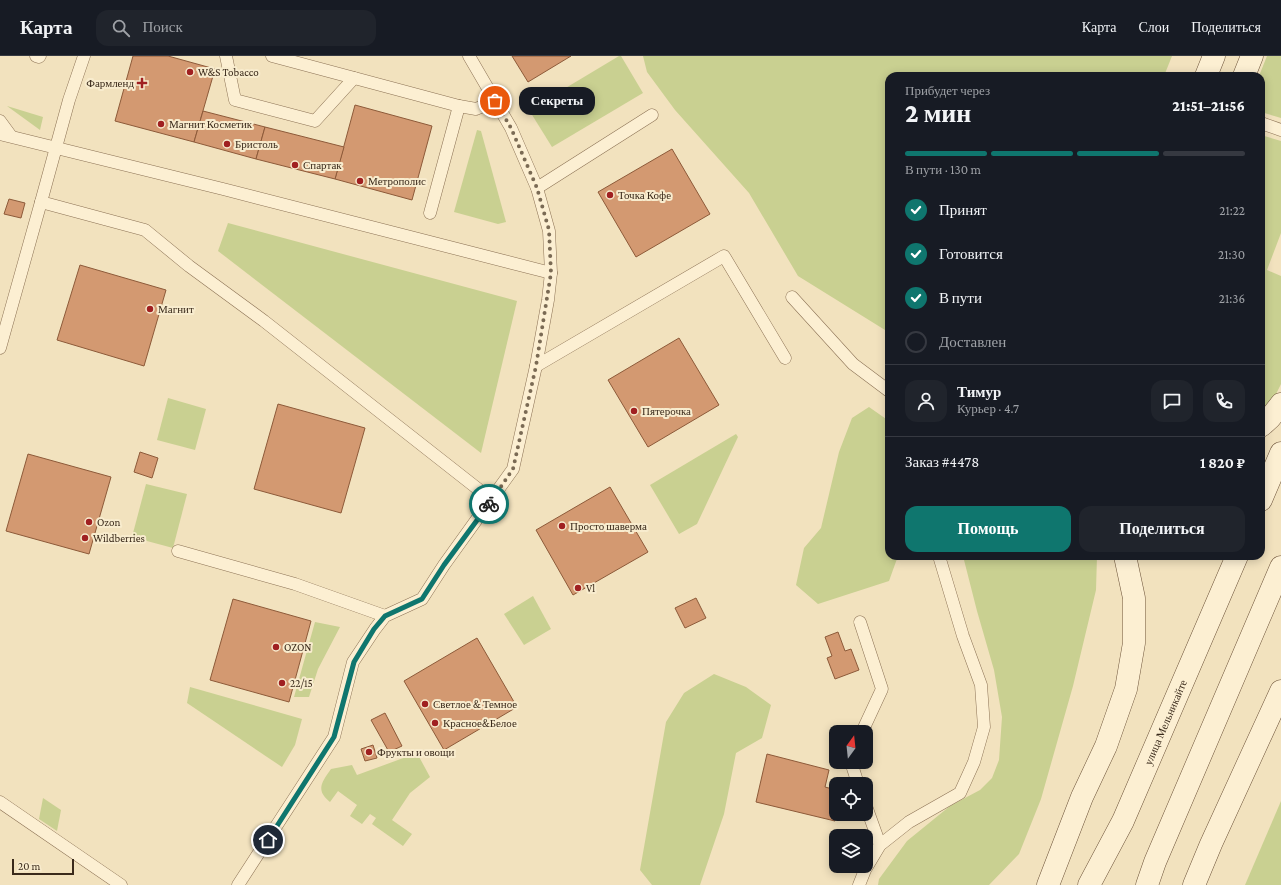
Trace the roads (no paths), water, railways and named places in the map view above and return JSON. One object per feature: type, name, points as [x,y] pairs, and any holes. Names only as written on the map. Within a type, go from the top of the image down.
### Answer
[{"type":"main road","points":[[1208,72],[1214,56]]},
{"type":"main road","points":[[1246,72],[1252,56]]},
{"type":"main road","points":[[1265,422],[1281,404]]},
{"type":"main road","points":[[1265,491],[1281,453]]},
{"type":"main road","points":[[1048,885],[1082,797],[1106,746],[1126,689],[1134,643],[1134,598],[1126,560]]},
{"type":"main road","name":"улица Мельникайте","points":[[1089,885],[1124,821],[1235,560]]},
{"type":"main road","points":[[1147,885],[1155,862],[1281,567]]},
{"type":"main road","points":[[1194,885],[1214,837],[1281,691]]},
{"type":"lane","points":[[36,56],[40,56]]},
{"type":"lane","points":[[0,348],[69,100],[84,56]]},
{"type":"lane","points":[[226,56],[235,100],[315,121],[354,78]]},
{"type":"lane","points":[[272,56],[459,106],[476,109],[495,101]]},
{"type":"lane","points":[[238,885],[334,737],[354,662],[374,629],[385,616],[422,599],[444,565],[513,469],[536,366],[551,273],[549,230],[537,188],[511,128],[469,56]]},
{"type":"lane","points":[[430,213],[459,106]]},
{"type":"lane","points":[[537,188],[652,115]]},
{"type":"lane","points":[[0,120],[6,135],[551,273]]},
{"type":"lane","points":[[1265,124],[1281,130]]},
{"type":"lane","points":[[41,202],[145,230],[189,266],[264,321],[492,500]]},
{"type":"lane","points":[[536,366],[724,256],[785,358]]},
{"type":"lane","points":[[792,297],[853,364],[885,388]]},
{"type":"lane","points":[[178,551],[296,584],[385,616]]},
{"type":"lane","points":[[859,885],[865,870],[880,845],[909,822],[960,793],[974,762],[984,727],[981,685],[963,636],[939,560]]},
{"type":"lane","points":[[860,622],[882,689],[865,725]]},
{"type":"lane","points":[[1038,885],[1082,797]]},
{"type":"lane","points":[[0,802],[121,885]]},
{"type":"lane","points":[[871,821],[880,845]]},
{"type":"place","name":"W&S Tobacco","points":[[190,72]]},
{"type":"place","name":"Фармленд","points":[[142,83]]},
{"type":"place","name":"Секреты","points":[[495,101]]},
{"type":"place","name":"Магнит Косметик","points":[[161,124]]},
{"type":"place","name":"Бристоль","points":[[227,144]]},
{"type":"place","name":"Спартак","points":[[295,165]]},
{"type":"place","name":"Метрополис","points":[[360,181]]},
{"type":"place","name":"Точка Кофе","points":[[610,195]]},
{"type":"place","name":"Магнит","points":[[150,309]]},
{"type":"place","name":"Пятерочка","points":[[634,411]]},
{"type":"place","name":"Ozon","points":[[89,522]]},
{"type":"place","name":"Просто шаверма","points":[[562,526]]},
{"type":"place","name":"Wildberries","points":[[85,538]]},
{"type":"place","name":"Vl","points":[[578,588]]},
{"type":"place","name":"OZON","points":[[276,647]]},
{"type":"place","name":"22/15","points":[[282,683]]},
{"type":"place","name":"Светлое & Темное","points":[[425,704]]},
{"type":"place","name":"Красное&Белое","points":[[435,723]]},
{"type":"place","name":"Фрукты и овощи","points":[[369,752]]}]
